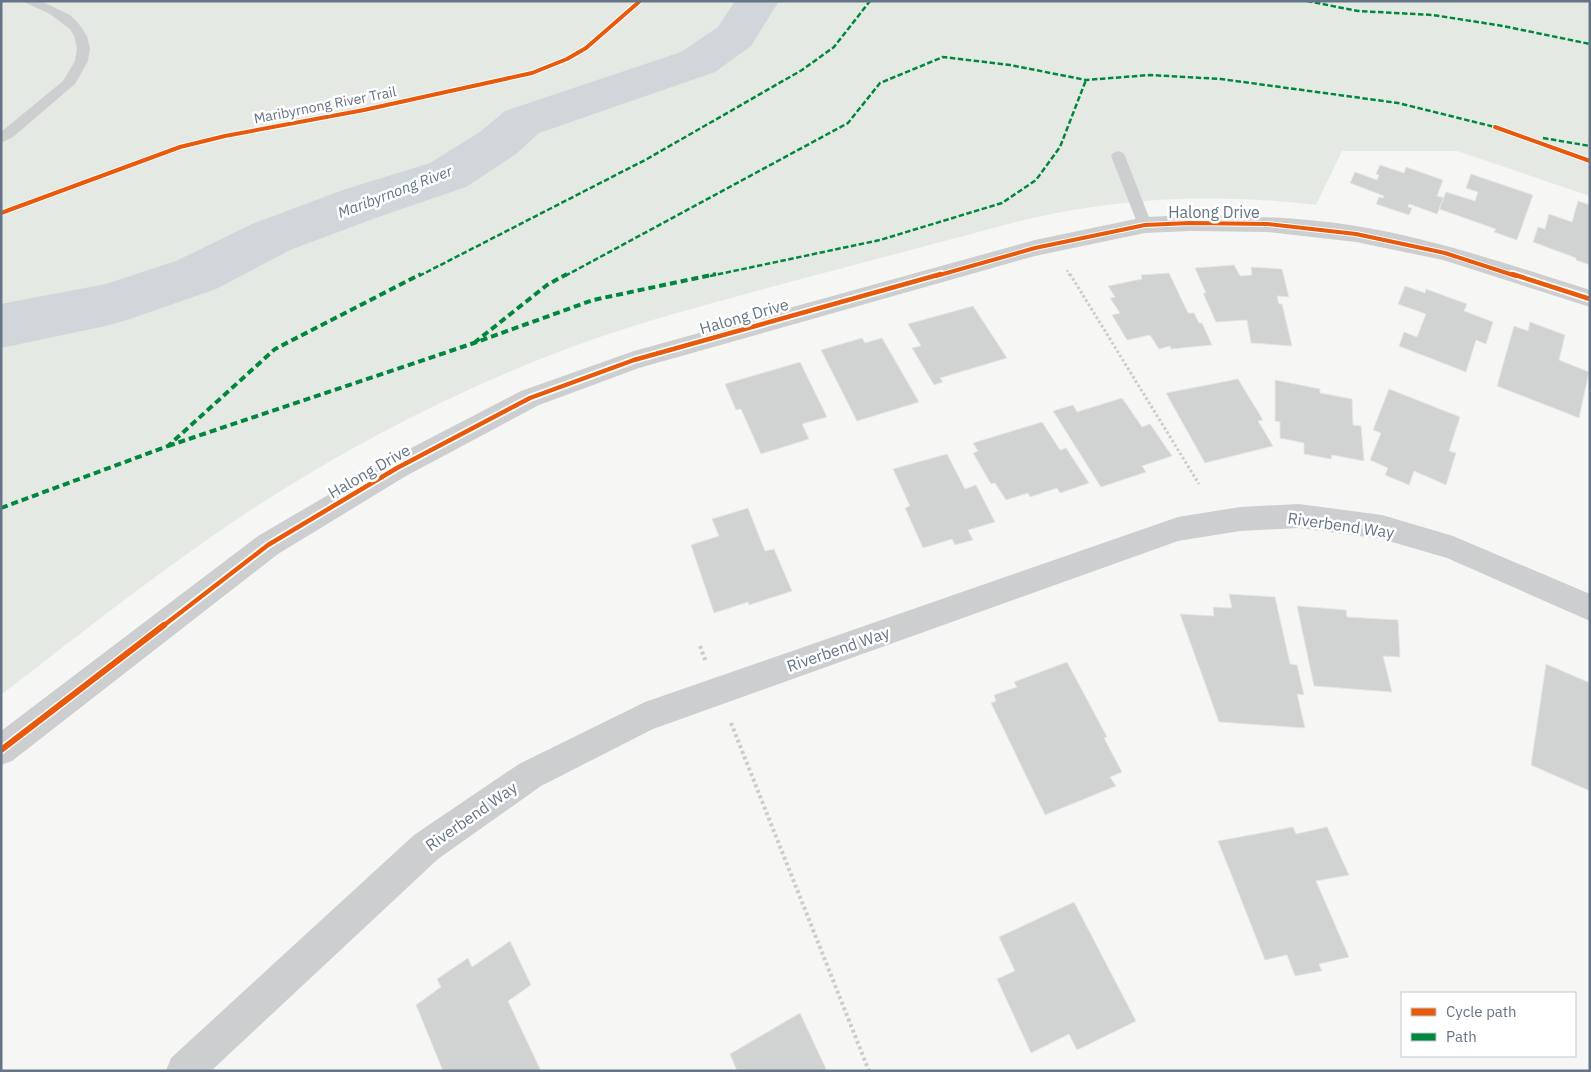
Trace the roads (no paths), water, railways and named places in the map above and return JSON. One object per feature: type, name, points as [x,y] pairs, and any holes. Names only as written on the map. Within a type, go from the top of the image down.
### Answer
[{"type":"street","name":"Halong Drive","points":[[1,750],[268,545],[397,468],[530,398],[634,360],[1035,248],[1145,225],[1190,223],[1268,224],[1356,234],[1445,253],[1590,300]]},
{"type":"street","name":"Riverbend Way","points":[[184,1071],[426,847],[530,775],[645,717],[1178,529],[1240,518],[1299,516],[1382,527],[1453,548],[1590,608]]},
{"type":"lane","points":[[1,139],[74,76],[83,50],[83,38],[69,19],[28,1]]},
{"type":"lane","points":[[1118,156],[1145,225]]},
{"type":"waterway","name":"Maribyrnong River","points":[[1,326],[110,304],[196,275],[271,237],[362,203],[448,175],[498,143],[522,122],[698,62],[735,36],[757,1]]}]
